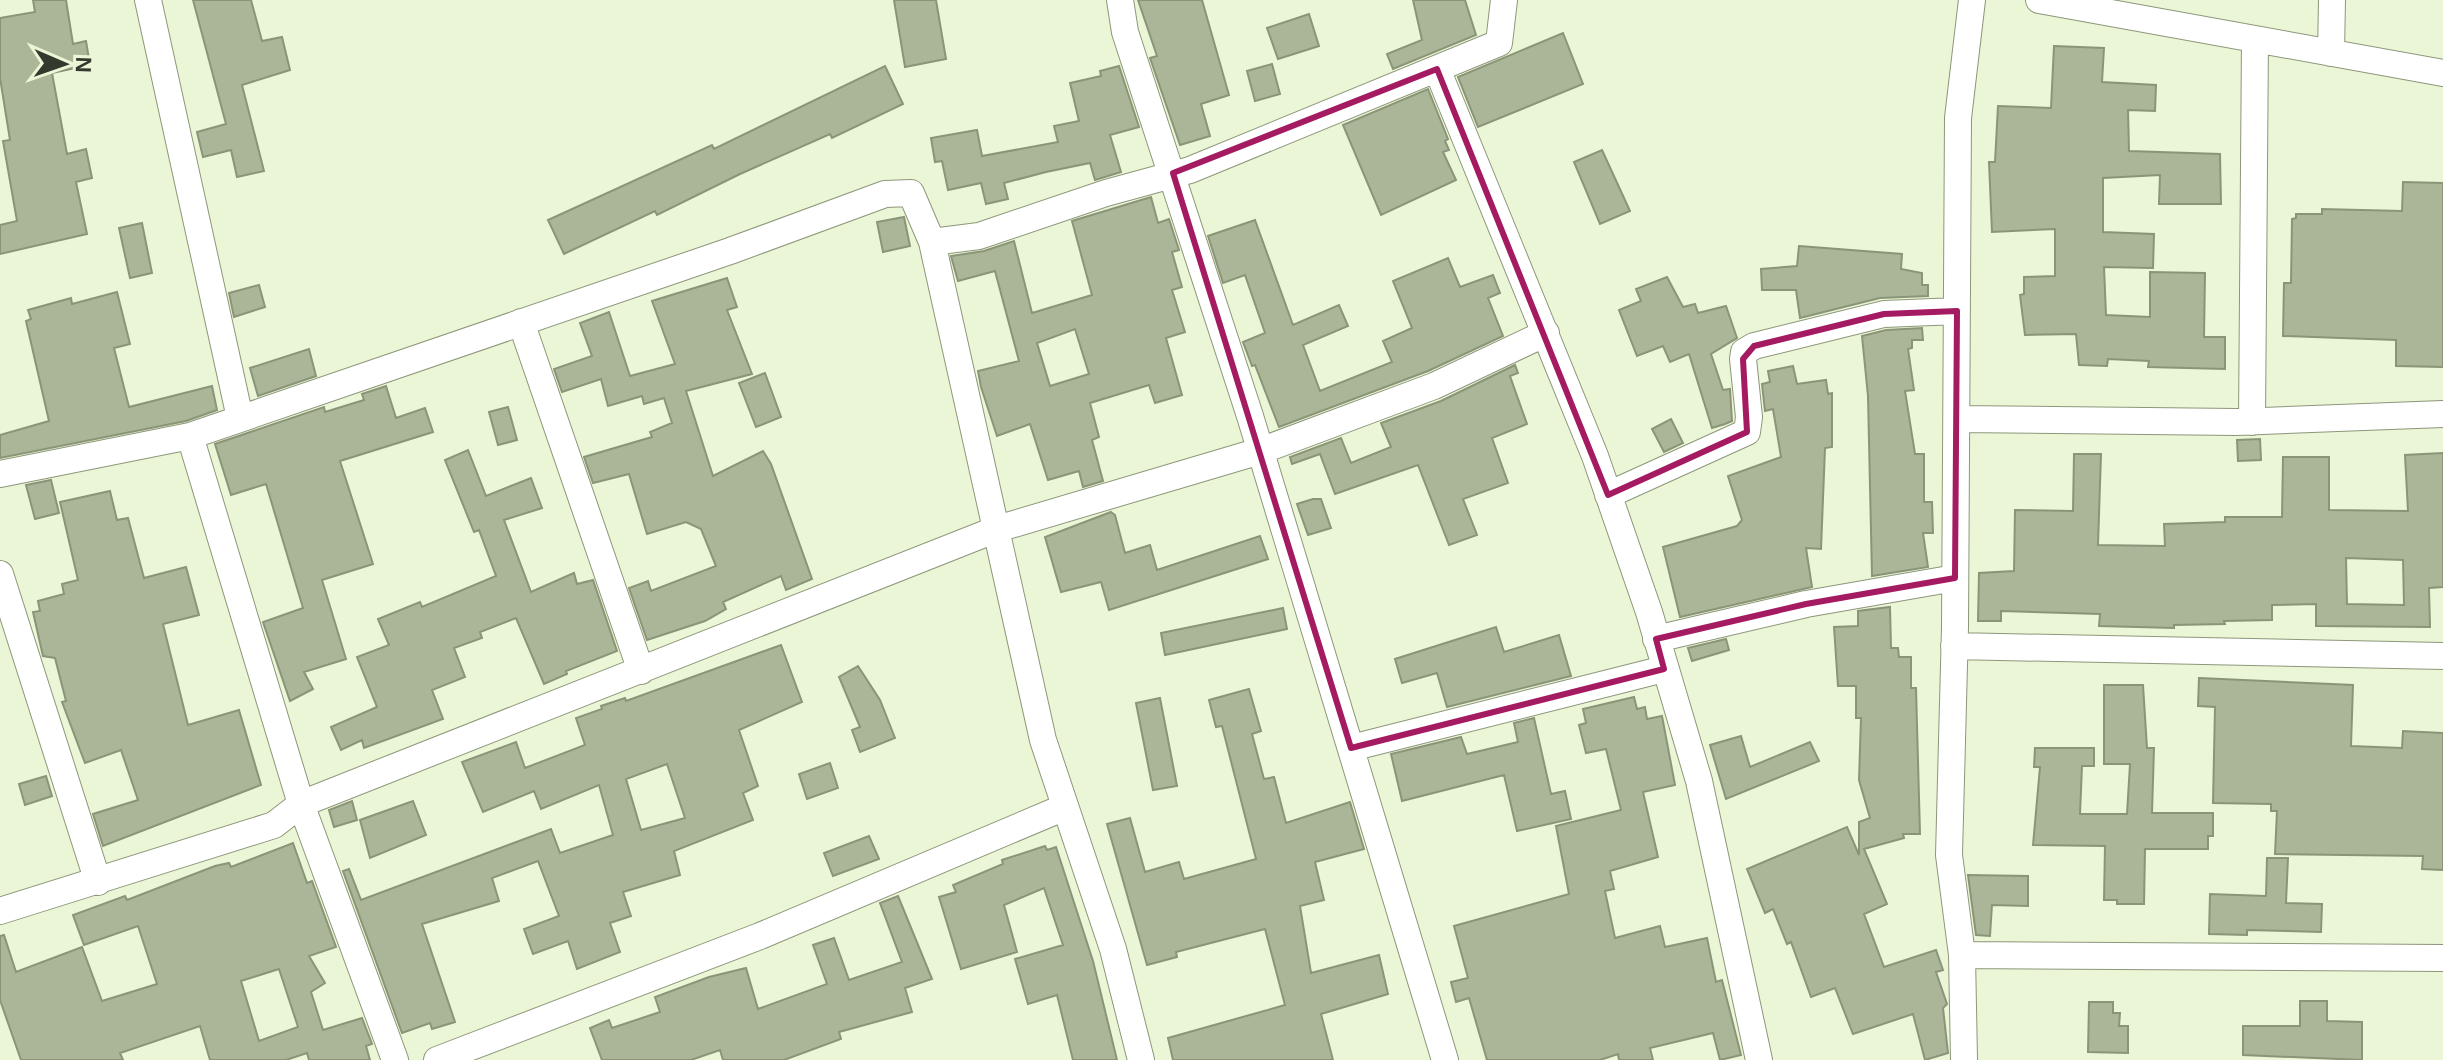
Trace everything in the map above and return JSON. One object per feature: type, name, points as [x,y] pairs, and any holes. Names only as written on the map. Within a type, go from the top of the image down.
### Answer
[{"type":"street","points":[[148,0],[240,418]]},
{"type":"street","points":[[1120,0],[1125,32],[1173,173],[1260,451],[1445,1060]]},
{"type":"street","points":[[932,242],[979,236],[1190,170],[1499,43],[1504,0]]},
{"type":"street","points":[[1964,1060],[1962,955],[1949,855],[1957,419],[1958,118],[1972,0]]},
{"type":"street","points":[[2039,0],[2443,73]]},
{"type":"street","points":[[2331,53],[2332,0]]},
{"type":"street","points":[[2252,422],[2255,39]]},
{"type":"street","points":[[1437,69],[1546,333],[1608,495],[1656,639],[1699,781],[1759,1060]]},
{"type":"street","points":[[0,474],[190,436],[730,251],[885,194],[911,193],[932,242],[1043,740],[1113,949],[1141,1060]]},
{"type":"street","points":[[1608,495],[1747,432],[1749,417],[1743,359],[1744,352],[1754,346],[1884,314],[1957,311]]},
{"type":"street","points":[[521,322],[641,671]]},
{"type":"street","points":[[0,911],[274,825],[301,804],[997,529],[1260,451],[1434,386],[1546,333]]},
{"type":"street","points":[[1957,419],[2252,422],[2443,414]]},
{"type":"street","points":[[190,436],[301,804],[395,1060]]},
{"type":"street","points":[[0,574],[98,882]]},
{"type":"street","points":[[1656,639],[1806,604],[1955,578]]},
{"type":"street","points":[[1954,646],[2443,656]]},
{"type":"street","points":[[1351,748],[1664,669]]},
{"type":"street","points":[[437,1060],[760,936],[1065,807]]},
{"type":"street","points":[[1962,955],[2443,958]]},
{"type":"highlighted area","points":[[1437,69],[1608,495],[1747,432],[1743,359],[1754,346],[1884,314],[1957,311],[1955,578],[1806,604],[1656,639],[1664,669],[1351,748],[1173,173]]},
{"type":"building","points":[[33,0],[66,0],[73,44],[86,41],[90,65],[52,73],[67,154],[86,149],[92,178],[76,182],[87,234],[0,254],[0,225],[17,221],[3,141],[10,140],[0,78],[0,18],[35,12]]},
{"type":"building","points":[[193,0],[251,0],[262,41],[282,37],[290,70],[242,85],[264,171],[237,177],[231,150],[203,157],[197,132],[226,124]]},
{"type":"building","points":[[894,0],[936,0],[946,59],[905,67]]},
{"type":"building","points":[[1138,0],[1202,0],[1229,95],[1201,104],[1210,136],[1180,145],[1150,58],[1157,56]]},
{"type":"building","points":[[1413,0],[1465,0],[1476,35],[1393,69],[1387,54],[1422,40]]},
{"type":"building","points":[[1309,14],[1319,46],[1278,59],[1267,28]]},
{"type":"building","points":[[1563,33],[1583,84],[1478,127],[1458,77]]},
{"type":"building","points":[[2054,46],[2104,48],[2102,82],[2156,85],[2155,111],[2128,110],[2129,151],[2220,154],[2221,204],[2159,204],[2160,175],[2103,178],[2103,232],[2154,234],[2153,268],[2104,267],[2106,315],[2150,317],[2150,272],[2205,273],[2204,337],[2225,337],[2225,369],[2148,367],[2149,361],[2108,359],[2107,366],[2079,365],[2076,334],[2025,335],[2020,295],[2024,294],[2024,277],[2055,276],[2055,229],[1992,232],[1989,162],[1995,162],[1998,106],[2051,108]]},
{"type":"building","points":[[1272,64],[1280,94],[1255,101],[1247,71]]},
{"type":"building","points":[[885,66],[903,104],[832,138],[830,134],[740,174],[657,215],[655,211],[564,254],[548,220],[712,145],[714,149]]},
{"type":"building","points":[[1119,66],[1139,127],[1110,135],[1121,172],[1095,180],[1090,163],[1046,172],[1004,183],[1008,199],[986,204],[981,183],[948,190],[942,161],[935,162],[931,138],[977,130],[982,156],[1058,142],[1054,126],[1079,121],[1070,83],[1101,76],[1100,71]]},
{"type":"building","points":[[1428,89],[1448,139],[1445,141],[1449,150],[1443,152],[1456,180],[1381,215],[1343,125]]},
{"type":"building","points":[[1602,150],[1630,211],[1600,224],[1574,162]]},
{"type":"building","points":[[2403,182],[2443,183],[2443,367],[2396,366],[2396,340],[2283,336],[2284,283],[2291,283],[2292,219],[2296,218],[2296,214],[2322,214],[2322,209],[2402,211]]},
{"type":"building","points":[[1151,197],[1158,223],[1169,219],[1179,250],[1172,252],[1182,287],[1172,290],[1185,332],[1166,338],[1182,395],[1155,403],[1149,385],[1090,403],[1099,437],[1092,440],[1103,481],[1083,487],[1079,471],[1048,480],[1030,424],[997,436],[978,371],[1019,361],[995,271],[958,281],[951,256],[984,251],[1014,241],[1032,313],[1092,295],[1072,221]],"holes":[[[1075,329],[1089,374],[1050,386],[1037,343]]]},
{"type":"building","points":[[904,217],[910,246],[883,252],[877,222]]},
{"type":"building","points":[[1255,220],[1293,325],[1339,305],[1348,326],[1303,345],[1320,391],[1392,362],[1383,341],[1412,328],[1393,281],[1448,258],[1460,287],[1493,275],[1500,293],[1488,298],[1503,336],[1428,371],[1279,427],[1243,342],[1265,333],[1245,275],[1223,283],[1208,236]]},
{"type":"building","points":[[142,223],[152,273],[130,278],[119,228]]},
{"type":"building","points":[[1799,246],[1902,254],[1901,269],[1922,273],[1922,285],[1928,285],[1928,296],[1880,298],[1800,318],[1796,290],[1762,290],[1761,269],[1797,266]]},
{"type":"building","points":[[1667,277],[1683,307],[1695,304],[1698,313],[1726,306],[1737,338],[1711,354],[1723,390],[1730,389],[1732,421],[1725,424],[1712,428],[1689,354],[1670,362],[1663,346],[1637,356],[1619,310],[1641,301],[1636,289]]},
{"type":"building","points":[[727,278],[737,307],[727,310],[752,374],[686,391],[713,476],[763,451],[771,464],[812,579],[786,590],[781,576],[723,602],[726,609],[705,621],[647,640],[629,588],[648,581],[651,591],[716,566],[701,529],[686,522],[647,534],[629,474],[593,483],[584,457],[652,437],[650,432],[672,423],[664,398],[644,404],[642,396],[608,406],[601,379],[562,392],[554,369],[592,356],[580,323],[609,312],[630,376],[675,364],[652,301]]},
{"type":"building","points":[[259,285],[265,307],[234,317],[229,293]]},
{"type":"building","points":[[117,292],[130,344],[114,348],[129,407],[212,386],[217,410],[186,421],[0,458],[0,435],[49,421],[26,321],[31,319],[28,310],[71,298],[72,304]]},
{"type":"building","points":[[1922,328],[1923,340],[1912,340],[1912,348],[1908,349],[1914,390],[1905,391],[1915,454],[1924,454],[1924,502],[1932,502],[1933,533],[1923,533],[1928,567],[1872,576],[1868,396],[1862,336],[1886,330]]},
{"type":"building","points":[[309,349],[316,376],[258,396],[250,368]]},
{"type":"building","points":[[1515,365],[1518,373],[1510,376],[1527,424],[1492,438],[1508,483],[1463,499],[1477,535],[1449,545],[1418,465],[1335,494],[1320,454],[1292,464],[1290,457],[1341,438],[1351,463],[1391,447],[1381,423],[1441,401]]},
{"type":"building","points":[[1793,366],[1797,384],[1826,380],[1828,394],[1832,393],[1832,447],[1825,448],[1821,549],[1806,548],[1812,587],[1680,617],[1663,547],[1737,526],[1742,520],[1728,476],[1781,457],[1773,409],[1765,411],[1762,384],[1770,382],[1768,371]]},
{"type":"building","points":[[765,373],[781,417],[756,427],[739,383]]},
{"type":"building","points":[[386,386],[396,418],[425,408],[433,432],[340,461],[373,564],[322,580],[346,659],[304,672],[313,689],[290,701],[263,622],[303,608],[266,484],[231,495],[215,444],[324,407],[325,412],[364,400],[362,394]]},
{"type":"building","points":[[508,407],[517,440],[498,445],[489,412]]},
{"type":"building","points":[[1671,419],[1683,443],[1664,452],[1652,429]]},
{"type":"building","points":[[2260,439],[2261,460],[2238,461],[2237,440]]},
{"type":"building","points":[[468,450],[486,496],[531,478],[542,508],[504,520],[531,592],[574,573],[577,584],[593,580],[617,651],[566,671],[567,674],[544,684],[516,618],[480,632],[482,638],[454,648],[465,677],[432,690],[443,719],[364,748],[362,740],[341,750],[331,727],[377,707],[357,657],[389,645],[378,619],[420,602],[422,607],[496,576],[479,530],[474,532],[445,460]]},
{"type":"building","points":[[2443,453],[2443,587],[2429,588],[2430,627],[2316,626],[2316,604],[2272,605],[2272,620],[2174,625],[2174,628],[2099,626],[2100,614],[2001,611],[2001,621],[1978,621],[1979,573],[2014,571],[2015,510],[2073,511],[2074,454],[2101,454],[2098,545],[2165,546],[2164,524],[2225,522],[2225,517],[2282,517],[2283,457],[2329,457],[2329,510],[2408,511],[2405,455]],"holes":[[[2346,558],[2403,560],[2404,605],[2347,604]]]},
{"type":"building","points":[[51,480],[59,513],[35,519],[26,485]]},
{"type":"building","points":[[110,491],[117,520],[128,518],[144,578],[186,567],[199,615],[163,624],[188,725],[239,710],[261,785],[103,846],[93,814],[138,800],[121,750],[85,763],[62,702],[66,701],[55,658],[43,656],[33,612],[40,611],[38,601],[64,594],[62,584],[78,580],[60,502]]},
{"type":"building","points":[[1321,499],[1331,528],[1308,535],[1297,504]]},
{"type":"building","points":[[1111,512],[1115,515],[1125,553],[1150,545],[1157,570],[1260,536],[1268,559],[1109,610],[1101,582],[1061,592],[1045,537]]},
{"type":"building","points":[[1890,607],[1891,648],[1898,648],[1899,657],[1911,657],[1911,688],[1916,688],[1920,834],[1903,834],[1904,838],[1864,849],[1887,904],[1864,914],[1884,967],[1936,950],[1943,970],[1936,972],[1947,1004],[1943,1008],[1948,1053],[1925,1060],[1913,1014],[1853,1034],[1835,988],[1811,997],[1791,942],[1787,944],[1773,909],[1765,913],[1747,869],[1847,827],[1859,855],[1859,822],[1870,818],[1859,780],[1861,718],[1856,718],[1856,686],[1838,686],[1834,627],[1858,626],[1858,611]]},
{"type":"building","points":[[1283,608],[1287,629],[1165,655],[1161,633]]},
{"type":"building","points":[[1496,627],[1504,652],[1559,635],[1571,676],[1447,707],[1437,673],[1402,683],[1395,659]]},
{"type":"building","points":[[1726,639],[1729,650],[1692,661],[1688,648]]},
{"type":"building","points":[[781,645],[802,702],[739,730],[758,786],[743,793],[753,820],[674,851],[680,875],[623,892],[631,916],[610,923],[620,952],[577,969],[568,941],[533,954],[524,929],[559,916],[538,861],[492,878],[499,901],[422,924],[455,1022],[432,1029],[430,1023],[402,1033],[343,871],[349,869],[361,900],[551,829],[560,853],[613,835],[599,785],[541,809],[534,791],[483,812],[462,762],[516,742],[525,768],[585,745],[576,718],[602,709],[601,706],[625,698],[626,701]],"holes":[[[667,764],[685,818],[641,830],[626,779]]]},
{"type":"building","points":[[858,666],[880,700],[895,738],[860,752],[852,730],[860,727],[839,677]]},
{"type":"building","points":[[2199,678],[2353,685],[2351,746],[2402,748],[2403,731],[2443,733],[2443,870],[2422,869],[2423,856],[2275,854],[2277,811],[2271,811],[2271,804],[2213,803],[2215,707],[2198,706]]},
{"type":"building","points":[[2104,685],[2143,685],[2147,748],[2154,748],[2152,813],[2213,813],[2213,836],[2208,836],[2208,849],[2145,849],[2144,904],[2117,904],[2117,900],[2104,900],[2105,846],[2033,845],[2040,767],[2034,767],[2035,748],[2094,748],[2094,766],[2082,766],[2080,814],[2127,814],[2130,764],[2104,764]]},
{"type":"building","points":[[1249,689],[1261,731],[1252,734],[1264,779],[1274,777],[1286,823],[1350,802],[1364,849],[1315,862],[1324,900],[1300,906],[1311,973],[1379,955],[1388,994],[1321,1014],[1333,1060],[1173,1060],[1168,1038],[1285,1005],[1265,929],[1176,952],[1177,957],[1147,965],[1107,824],[1130,818],[1145,872],[1179,862],[1184,879],[1256,859],[1222,726],[1216,727],[1209,700]]},
{"type":"building","points":[[1634,697],[1637,709],[1645,707],[1647,719],[1662,716],[1675,785],[1643,792],[1658,857],[1610,871],[1614,889],[1605,891],[1615,938],[1660,926],[1665,947],[1707,938],[1716,982],[1722,980],[1741,1055],[1720,1060],[1713,1033],[1650,1048],[1653,1060],[1619,1060],[1618,1054],[1600,1060],[1487,1060],[1469,998],[1456,1002],[1451,982],[1468,978],[1454,926],[1569,894],[1556,826],[1621,810],[1606,749],[1586,753],[1579,725],[1586,723],[1583,709]]},
{"type":"building","points":[[1160,698],[1177,786],[1153,790],[1136,703]]},
{"type":"building","points":[[1534,718],[1551,794],[1565,791],[1571,819],[1517,831],[1504,775],[1402,801],[1391,754],[1461,737],[1467,754],[1518,742],[1514,723]]},
{"type":"building","points":[[1741,736],[1750,767],[1810,742],[1819,761],[1726,799],[1710,745]]},
{"type":"building","points":[[830,763],[838,788],[807,799],[799,774]]},
{"type":"building","points":[[46,776],[52,796],[25,805],[19,784]]},
{"type":"building","points":[[352,801],[357,820],[334,827],[329,810]]},
{"type":"building","points":[[413,801],[426,835],[370,858],[360,820]]},
{"type":"building","points":[[869,836],[879,859],[833,876],[824,853]]},
{"type":"building","points":[[293,843],[307,883],[312,881],[336,947],[309,956],[325,983],[311,992],[323,1030],[362,1018],[372,1044],[366,1046],[370,1060],[309,1060],[307,1053],[286,1060],[210,1060],[200,1026],[120,1053],[123,1060],[21,1060],[0,1000],[0,936],[4,935],[16,972],[82,947],[102,1001],[157,984],[138,926],[84,945],[73,915],[125,896],[127,900],[215,866],[229,863],[231,867]],"holes":[[[279,969],[298,1027],[259,1041],[241,981]]]},
{"type":"building","points":[[1045,846],[1047,850],[1056,847],[1093,961],[1117,1060],[1073,1060],[1057,995],[1028,1004],[1015,959],[1063,945],[1044,888],[1004,905],[1017,952],[961,969],[939,897],[956,892],[953,885],[1003,864],[1002,860]]},
{"type":"building","points":[[2267,858],[2288,858],[2286,903],[2322,904],[2321,932],[2247,930],[2247,935],[2209,934],[2210,894],[2266,896]]},
{"type":"building","points":[[1968,875],[2028,876],[2028,906],[1992,905],[1990,936],[1976,935]]},
{"type":"building","points":[[898,896],[932,979],[905,988],[912,1012],[839,1032],[841,1039],[784,1060],[723,1060],[720,1050],[691,1060],[602,1060],[590,1028],[609,1020],[612,1028],[660,1012],[655,997],[709,977],[746,968],[758,1009],[827,984],[813,945],[834,938],[849,980],[902,962],[880,903]]},
{"type":"building","points":[[2300,1001],[2327,1001],[2327,1021],[2362,1022],[2362,1060],[2243,1055],[2243,1026],[2300,1026]]},
{"type":"building","points":[[2089,1002],[2113,1002],[2113,1013],[2120,1013],[2119,1026],[2128,1026],[2128,1053],[2088,1052]]}]
